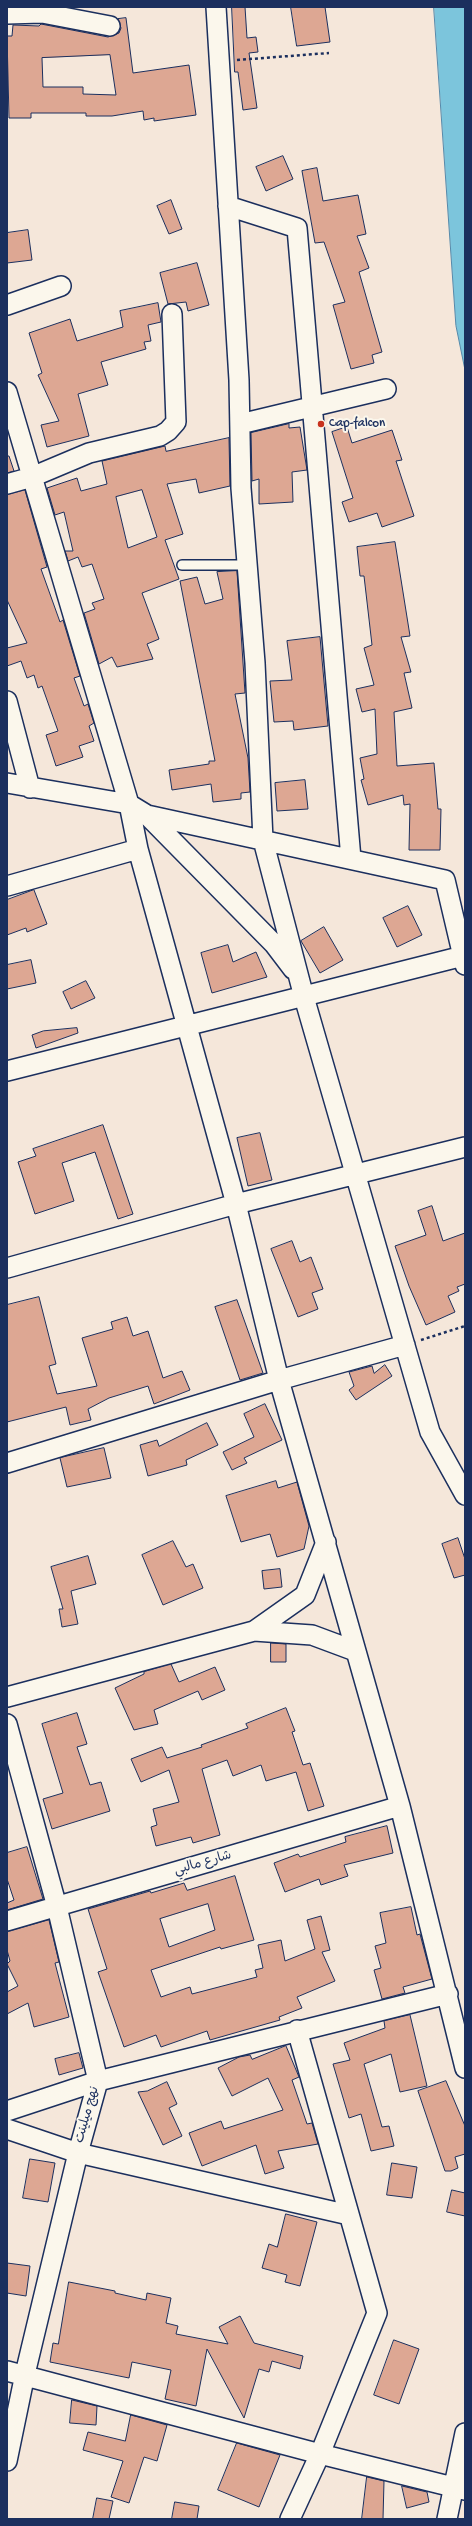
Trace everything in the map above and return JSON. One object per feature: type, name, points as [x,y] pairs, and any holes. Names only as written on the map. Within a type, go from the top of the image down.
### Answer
[{"type":"street","points":[[216,7],[240,424],[241,488],[255,663],[263,840],[304,997],[430,1432],[465,1495]]},
{"type":"street","points":[[7,14],[42,13],[110,26]]},
{"type":"street","points":[[228,206],[297,228],[311,406],[351,859]]},
{"type":"street","points":[[7,305],[61,286]]},
{"type":"street","points":[[7,484],[32,477],[89,453],[160,436],[168,431],[176,422],[172,314]]},
{"type":"street","points":[[240,424],[386,389]]},
{"type":"street","points":[[7,392],[129,804],[138,849],[236,1204],[279,1380],[400,1806],[448,1994],[465,2068]]},
{"type":"street","points":[[7,701],[30,788]]},
{"type":"street","points":[[7,783],[129,804],[147,815],[274,944],[299,976]]},
{"type":"street","points":[[7,1071],[187,1024],[464,960],[446,880],[147,815]]},
{"type":"street","points":[[7,886],[138,849]]},
{"type":"street","points":[[7,1268],[236,1204],[465,1147]]},
{"type":"street","points":[[7,1463],[279,1380],[405,1345]]},
{"type":"street","points":[[444,1458],[465,1471]]},
{"type":"street","points":[[254,1631],[305,1595],[326,1542]]},
{"type":"street","points":[[7,1697],[254,1631],[312,1635],[355,1650]]},
{"type":"street","name":"نهج ميلينت","points":[[7,1724],[57,1907],[98,2081],[16,2373],[7,2461]]},
{"type":"street","name":"شارع مالبي","points":[[7,1921],[400,1806]]},
{"type":"street","points":[[7,2111],[98,2081],[297,2030],[448,1994]]},
{"type":"street","points":[[290,2519],[320,2454],[377,2313],[297,2030]]},
{"type":"street","points":[[7,2129],[78,2153],[349,2215]]},
{"type":"street","points":[[16,2373],[320,2454],[459,2489]]},
{"type":"street","points":[[447,2519],[459,2489],[465,2433]]},
{"type":"lane","points":[[182,565],[248,565]]},
{"type":"path","points":[[219,62],[329,53]]},
{"type":"path","points":[[405,1345],[465,1326]]},
{"type":"water","points":[[434,7],[465,7],[465,370],[456,326]]},
{"type":"building","points":[[232,7],[245,7],[247,38],[256,37],[258,52],[249,53],[257,108],[243,110],[238,72],[235,72]]},
{"type":"building","points":[[291,7],[325,7],[330,42],[297,46]]},
{"type":"building","points":[[126,18],[133,73],[189,65],[196,115],[154,121],[154,118],[144,120],[143,111],[112,116],[86,116],[86,113],[31,113],[31,118],[9,118],[7,36],[12,36],[13,25],[39,26],[41,24],[108,37],[119,33],[121,28],[118,19]],"holes":[[[110,55],[116,95],[83,94],[83,87],[43,87],[42,58]]]},
{"type":"building","points":[[283,156],[293,179],[266,191],[256,167]]},
{"type":"building","points":[[317,168],[323,201],[358,195],[366,234],[357,236],[369,268],[359,272],[382,352],[372,355],[374,363],[351,369],[333,305],[345,302],[324,242],[315,243],[302,171]]},
{"type":"building","points":[[171,200],[182,229],[169,234],[157,206]]},
{"type":"building","points":[[28,230],[32,260],[7,263],[7,233]]},
{"type":"building","points":[[197,263],[209,305],[188,311],[186,302],[168,304],[160,273]]},
{"type":"building","points":[[158,303],[161,322],[148,325],[151,341],[144,342],[146,349],[101,362],[108,385],[78,394],[89,436],[47,447],[41,425],[59,421],[38,375],[42,373],[29,333],[70,319],[77,341],[123,327],[120,311]]},
{"type":"building","points":[[289,424],[289,428],[300,427],[307,470],[292,472],[293,502],[259,504],[259,479],[252,481],[251,433]]},
{"type":"building","points":[[347,427],[352,443],[392,430],[402,460],[396,461],[414,516],[382,527],[377,513],[349,522],[342,502],[353,498],[332,432]]},
{"type":"building","points":[[229,438],[230,486],[199,493],[196,479],[167,484],[183,534],[165,540],[179,579],[142,593],[159,639],[147,644],[153,659],[117,667],[112,657],[99,664],[84,613],[95,609],[92,603],[104,599],[92,564],[82,567],[78,557],[68,561],[65,551],[73,551],[64,512],[55,515],[47,488],[77,478],[81,491],[107,484],[102,461],[165,446],[166,451]],"holes":[[[142,490],[157,537],[128,548],[116,497]]]},
{"type":"building","points":[[7,456],[9,456],[14,471],[7,473]]},
{"type":"building","points":[[25,490],[47,567],[41,569],[60,622],[63,620],[80,676],[74,678],[84,706],[88,704],[94,723],[89,726],[94,741],[79,746],[83,757],[56,766],[46,735],[58,731],[42,686],[38,688],[34,675],[27,678],[21,661],[7,666],[7,648],[27,643],[7,600],[7,495]]},
{"type":"building","points":[[395,542],[410,636],[401,637],[411,672],[404,673],[412,708],[394,712],[397,766],[434,763],[438,809],[441,809],[440,850],[409,850],[410,804],[404,805],[403,795],[368,805],[361,780],[364,779],[360,758],[377,754],[375,709],[362,712],[356,689],[374,685],[364,648],[372,645],[364,576],[360,576],[357,547]]},
{"type":"building","points":[[237,571],[245,693],[235,694],[248,758],[250,792],[241,793],[241,799],[213,802],[211,784],[172,790],[169,770],[209,764],[209,761],[215,761],[180,581],[197,577],[205,604],[223,599],[217,572]]},
{"type":"building","points":[[320,637],[328,726],[294,730],[293,721],[274,722],[270,681],[292,680],[287,641]]},
{"type":"building","points":[[305,780],[308,809],[277,811],[275,783]]},
{"type":"building","points":[[34,890],[47,924],[27,932],[26,928],[7,935],[7,900]]},
{"type":"building","points":[[408,906],[422,935],[397,947],[383,918]]},
{"type":"building","points":[[324,927],[343,960],[320,973],[301,941]]},
{"type":"building","points":[[228,945],[233,962],[256,952],[267,977],[212,993],[201,953]]},
{"type":"building","points":[[31,960],[36,983],[7,989],[7,965]]},
{"type":"building","points":[[86,981],[95,998],[71,1009],[63,992]]},
{"type":"building","points":[[77,1028],[78,1033],[36,1048],[32,1035],[43,1031]]},
{"type":"building","points":[[103,1125],[133,1214],[118,1219],[95,1152],[62,1163],[74,1201],[35,1214],[18,1162],[36,1156],[33,1149]]},
{"type":"building","points":[[260,1133],[272,1180],[248,1186],[237,1138]]},
{"type":"building","points":[[432,1206],[443,1241],[465,1233],[465,1284],[457,1287],[459,1291],[448,1296],[455,1312],[426,1325],[409,1286],[395,1246],[426,1235],[418,1211]]},
{"type":"building","points":[[292,1241],[300,1262],[311,1257],[323,1289],[312,1293],[318,1309],[298,1317],[271,1249]]},
{"type":"building","points":[[39,1297],[56,1364],[49,1366],[57,1394],[97,1386],[82,1338],[113,1329],[111,1322],[127,1317],[133,1336],[148,1331],[163,1378],[182,1371],[190,1390],[154,1404],[148,1386],[109,1398],[88,1409],[91,1420],[70,1425],[66,1407],[7,1422],[7,1305]]},
{"type":"building","points":[[237,1300],[263,1373],[240,1380],[215,1307]]},
{"type":"building","points":[[385,1365],[392,1376],[356,1400],[349,1390],[354,1386],[349,1372],[372,1366],[374,1373]]},
{"type":"building","points":[[265,1404],[282,1440],[244,1458],[247,1463],[232,1470],[223,1452],[254,1437],[244,1414]]},
{"type":"building","points":[[207,1423],[218,1445],[186,1460],[187,1465],[148,1476],[140,1445],[157,1440],[159,1446]]},
{"type":"building","points":[[104,1448],[111,1478],[67,1487],[60,1458]]},
{"type":"building","points":[[276,1481],[278,1488],[297,1482],[309,1526],[304,1549],[277,1557],[270,1534],[241,1542],[226,1496]]},
{"type":"building","points":[[458,1538],[465,1559],[465,1575],[454,1578],[442,1544]]},
{"type":"building","points":[[173,1541],[186,1567],[193,1564],[203,1588],[163,1605],[142,1555]]},
{"type":"building","points":[[88,1556],[96,1584],[71,1591],[78,1624],[62,1627],[59,1609],[63,1609],[51,1567]]},
{"type":"building","points":[[280,1569],[282,1587],[264,1589],[262,1571]]},
{"type":"building","points":[[271,1643],[286,1644],[286,1662],[271,1662]]},
{"type":"building","points":[[171,1664],[179,1682],[215,1667],[225,1690],[202,1700],[198,1691],[154,1710],[158,1724],[134,1730],[115,1688],[144,1674],[144,1672]]},
{"type":"building","points":[[286,1708],[295,1731],[292,1732],[303,1765],[310,1763],[324,1806],[308,1811],[296,1772],[266,1781],[261,1765],[233,1776],[227,1760],[202,1769],[220,1835],[193,1843],[191,1837],[156,1846],[151,1827],[157,1825],[153,1809],[179,1802],[169,1770],[141,1782],[131,1759],[162,1747],[167,1758],[202,1747],[201,1745],[248,1728],[246,1724]]},
{"type":"building","points":[[77,1713],[87,1744],[77,1747],[90,1785],[101,1782],[110,1811],[52,1829],[43,1799],[63,1793],[42,1724]]},
{"type":"building","points":[[387,1826],[393,1853],[344,1865],[348,1876],[321,1885],[319,1879],[285,1892],[274,1863],[298,1854],[300,1857],[346,1842],[345,1837]]},
{"type":"building","points":[[27,1847],[43,1899],[7,1910],[7,1903],[14,1900],[7,1879],[7,1853]]},
{"type":"building","points":[[235,1876],[254,1940],[221,1949],[220,1947],[151,1970],[161,1997],[190,1987],[192,1994],[257,1977],[255,1970],[263,1968],[258,1945],[281,1940],[285,1961],[315,1949],[307,1920],[321,1916],[330,1950],[322,1952],[335,1981],[297,1997],[302,2008],[279,2017],[280,2020],[210,2040],[207,2031],[161,2047],[156,2035],[124,2047],[98,1972],[107,1969],[88,1909],[184,1883],[187,1890]],"holes":[[[208,1904],[215,1930],[169,1947],[160,1919]]]},
{"type":"building","points":[[411,1907],[417,1935],[420,1934],[432,1979],[403,1987],[405,1993],[382,1999],[374,1970],[381,1968],[375,1946],[386,1943],[380,1913]]},
{"type":"building","points":[[49,1920],[59,1962],[55,1963],[69,2017],[34,2027],[28,2003],[7,2014],[7,1992],[18,1986],[7,1964],[10,1961],[7,1950],[7,1932]]},
{"type":"building","points":[[410,2015],[427,2086],[400,2092],[391,2054],[364,2064],[382,2127],[389,2126],[394,2146],[371,2151],[361,2114],[349,2118],[333,2064],[350,2060],[344,2043],[385,2028],[384,2021]]},
{"type":"building","points":[[286,2046],[299,2077],[292,2080],[307,2124],[312,2123],[318,2144],[278,2151],[284,2168],[265,2174],[256,2145],[202,2166],[189,2133],[221,2121],[224,2129],[283,2110],[268,2078],[232,2096],[218,2068],[239,2057],[250,2055],[252,2059]]},
{"type":"building","points":[[79,2053],[83,2068],[59,2075],[55,2059]]},
{"type":"building","points":[[446,2081],[465,2126],[465,2154],[455,2157],[458,2168],[451,2171],[445,2171],[418,2091]]},
{"type":"building","points":[[167,2082],[177,2104],[169,2108],[182,2136],[163,2145],[138,2092],[147,2091]]},
{"type":"building","points":[[30,2159],[55,2163],[48,2202],[23,2198]]},
{"type":"building","points":[[392,2163],[417,2167],[412,2198],[387,2195]]},
{"type":"building","points":[[452,2190],[465,2193],[465,2216],[447,2212]]},
{"type":"building","points":[[286,2214],[317,2222],[300,2286],[285,2282],[287,2275],[262,2268],[269,2244],[277,2247]]},
{"type":"building","points":[[7,2263],[30,2266],[26,2296],[7,2293]]},
{"type":"building","points":[[69,2282],[115,2291],[115,2293],[146,2300],[147,2293],[171,2298],[166,2323],[178,2326],[176,2334],[228,2344],[219,2327],[240,2316],[254,2343],[303,2356],[300,2369],[272,2361],[269,2372],[259,2369],[244,2418],[207,2349],[196,2406],[165,2399],[171,2370],[132,2362],[129,2378],[50,2362],[53,2343],[58,2344]]},
{"type":"building","points":[[394,2340],[419,2349],[399,2404],[374,2395]]},
{"type":"building","points":[[72,2400],[97,2406],[96,2425],[70,2423]]},
{"type":"building","points":[[131,2415],[167,2425],[157,2461],[144,2457],[129,2503],[111,2497],[123,2461],[83,2450],[88,2432],[125,2441]]},
{"type":"building","points":[[237,2443],[280,2455],[259,2507],[218,2490]]},
{"type":"building","points":[[367,2477],[384,2481],[383,2519],[362,2519]]},
{"type":"building","points":[[402,2486],[427,2492],[429,2502],[407,2508]]},
{"type":"building","points":[[97,2498],[113,2501],[109,2519],[93,2519]]},
{"type":"building","points":[[175,2502],[199,2506],[197,2519],[172,2519]]},
{"type":"place","name":"Cap-falcon","points":[[321,424]]}]
